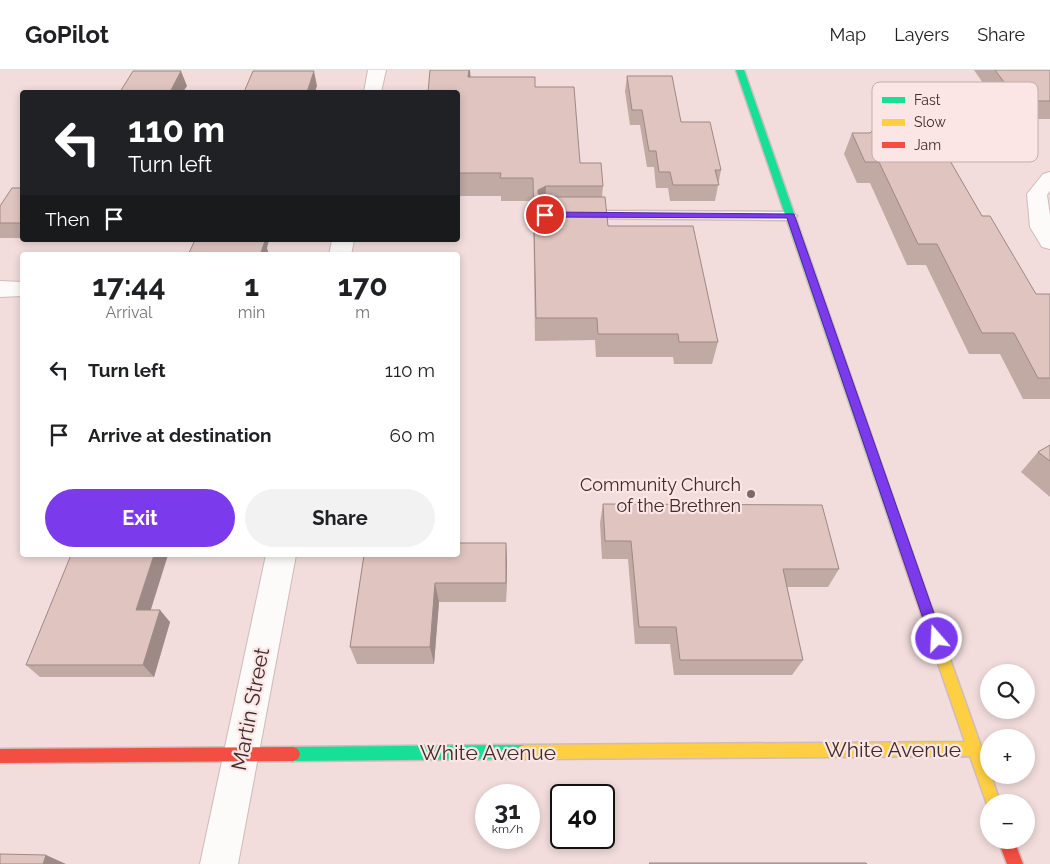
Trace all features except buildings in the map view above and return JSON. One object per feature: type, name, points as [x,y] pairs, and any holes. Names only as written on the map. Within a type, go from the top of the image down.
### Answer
[{"type":"street","points":[[372,90],[377,70]]},
{"type":"street","points":[[740,70],[991,794]]},
{"type":"street","points":[[1050,178],[1037,194],[1041,227],[1050,242]]},
{"type":"street","points":[[0,289],[20,289]]},
{"type":"street","name":"Martin Street","points":[[219,864],[281,557]]},
{"type":"street","name":"White Avenue","points":[[0,756],[975,749]]},
{"type":"street","points":[[1009,849],[1015,864]]},
{"type":"lane","points":[[574,215],[791,216]]},
{"type":"traffic: fast","points":[[740,70],[906,552]]},
{"type":"traffic: fast","points":[[293,754],[524,752]]},
{"type":"traffic: slow","points":[[906,552],[990,794]]},
{"type":"traffic: slow","points":[[524,752],[975,749]]},
{"type":"traffic: jam","points":[[0,756],[293,754]]},
{"type":"traffic: jam","points":[[1009,849],[1015,864]]},
{"type":"place","name":"Community Church of the Brethren","points":[[751,494]]},
{"type":"route","points":[[545,215],[791,216],[937,639]]}]
